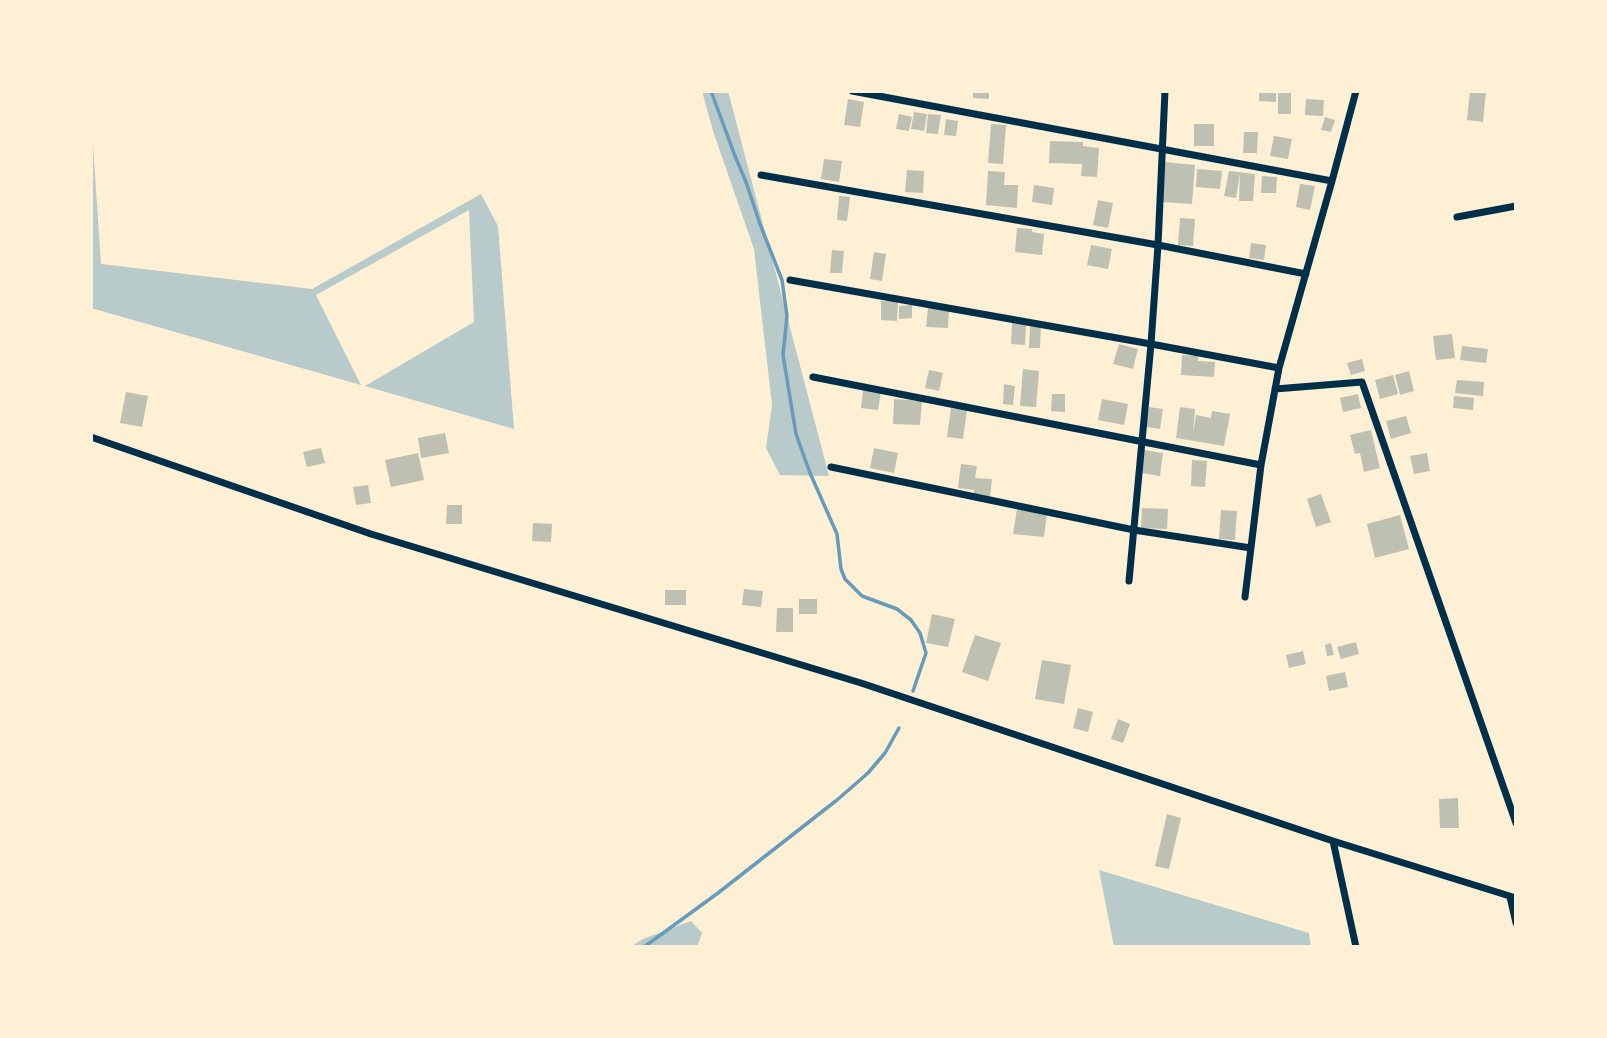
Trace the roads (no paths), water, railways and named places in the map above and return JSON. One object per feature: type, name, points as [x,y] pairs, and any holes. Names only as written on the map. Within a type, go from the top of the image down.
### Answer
[{"type":"street","points":[[852,91],[1332,181]]},
{"type":"street","points":[[1129,581],[1151,344],[1165,91]]},
{"type":"street","points":[[1245,597],[1261,465],[1279,368],[1356,91]]},
{"type":"street","points":[[761,175],[1306,274]]},
{"type":"street","points":[[1457,217],[1516,206]]},
{"type":"street","points":[[790,280],[1279,368]]},
{"type":"street","points":[[813,377],[1261,465]]},
{"type":"street","points":[[1275,389],[1362,382],[1516,823]]},
{"type":"street","points":[[91,436],[371,534],[861,682],[1333,841],[1514,898],[1516,923]]},
{"type":"street","points":[[831,467],[1134,530],[1251,548]]},
{"type":"street","points":[[1333,841],[1356,947]]},
{"type":"waterway","points":[[711,91],[782,280],[787,316],[783,355],[796,434],[837,534],[841,569],[845,579],[862,596],[897,609],[911,620],[920,633],[926,653],[913,691]]},
{"type":"waterway","points":[[644,947],[837,800],[868,773],[885,753],[899,728]]}]
